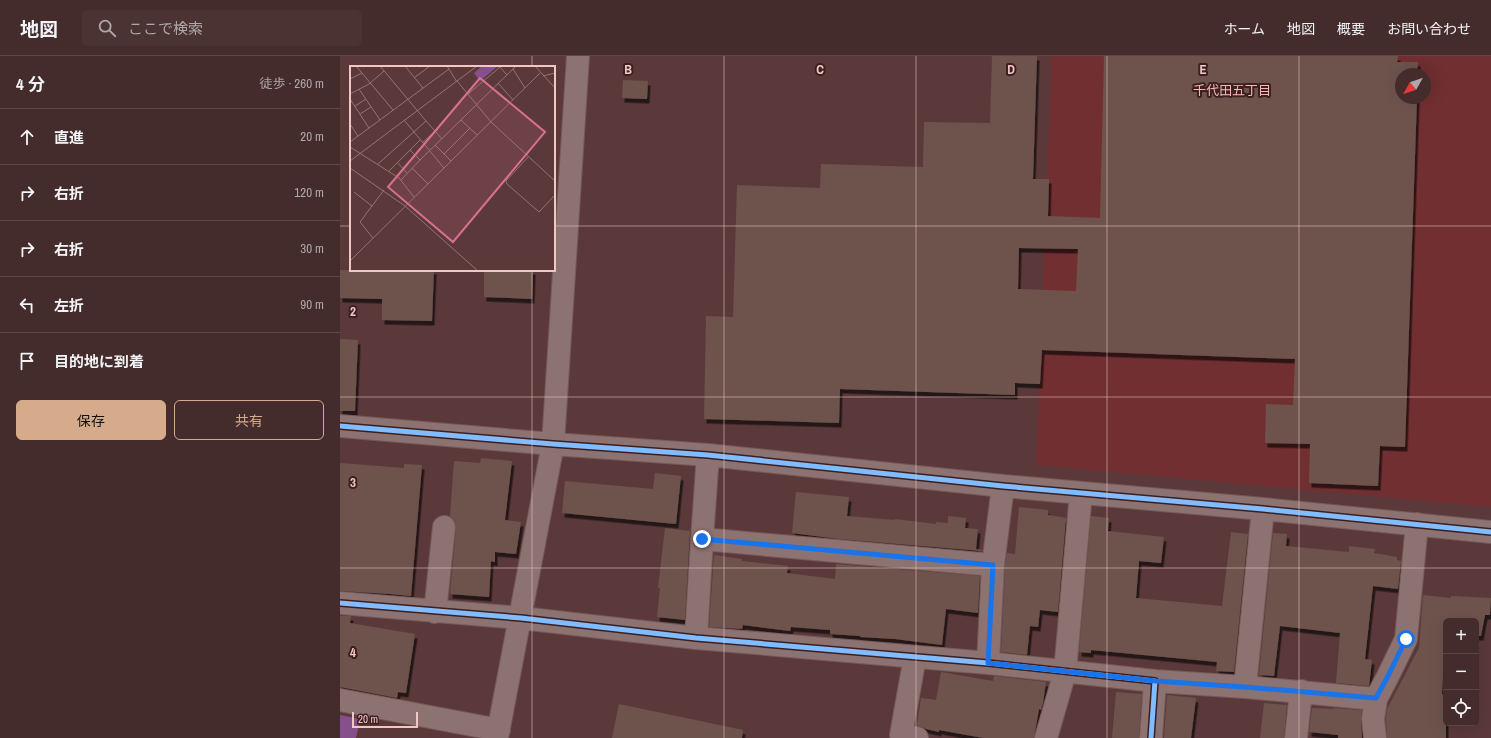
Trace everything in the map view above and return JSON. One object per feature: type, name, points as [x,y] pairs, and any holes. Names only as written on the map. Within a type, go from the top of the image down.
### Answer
[{"type":"street","points":[[340,700],[498,734],[553,444],[578,56]]},
{"type":"street","points":[[340,426],[708,456],[1003,486],[1263,508],[1491,532]]},
{"type":"street","points":[[696,638],[708,456]]},
{"type":"street","points":[[988,663],[993,565],[1003,486]]},
{"type":"street","points":[[1046,738],[1065,672],[1081,493]]},
{"type":"street","points":[[1245,687],[1263,508]]},
{"type":"street","points":[[1375,738],[1373,719],[1376,698],[1406,639],[1417,524]]},
{"type":"street","points":[[435,612],[444,527]]},
{"type":"street","points":[[702,539],[993,565]]},
{"type":"street","points":[[340,603],[521,618],[696,638],[988,663],[1156,681],[1301,691],[1376,698]]},
{"type":"street","points":[[906,737],[915,657]]},
{"type":"street","points":[[1151,738],[1156,681]]},
{"type":"street","points":[[1296,738],[1301,691]]},
{"type":"shaded area","points":[[1052,56],[1491,56],[1491,507],[1036,465]]},
{"type":"shaded area","points":[[340,715],[360,719],[356,738],[340,738]]},
{"type":"building","points":[[992,56],[1037,56],[1033,179],[1049,179],[1048,216],[1100,218],[1104,56],[1398,56],[1397,62],[1418,62],[1418,68],[1395,68],[1395,104],[1417,104],[1405,447],[1380,446],[1378,486],[1309,483],[1310,444],[1265,443],[1266,404],[1293,405],[1295,359],[1042,350],[1040,384],[1015,383],[1015,395],[840,389],[839,423],[704,419],[706,316],[733,317],[737,185],[820,188],[821,164],[923,167],[924,122],[990,123]],"holes":[[[1019,248],[1078,249],[1076,291],[1018,289]]]},
{"type":"building","points":[[623,80],[648,81],[647,99],[622,98]]},
{"type":"building","points":[[340,270],[434,271],[432,321],[382,320],[382,299],[340,298]]},
{"type":"building","points":[[484,271],[533,271],[532,299],[484,297]]},
{"type":"building","points":[[340,339],[358,340],[355,411],[340,411]]},
{"type":"building","points":[[481,458],[512,461],[505,520],[521,522],[516,554],[495,552],[495,562],[491,561],[489,597],[450,594],[456,528],[455,522],[450,516],[454,461],[480,463]]},
{"type":"building","points":[[340,463],[404,468],[404,464],[422,465],[411,596],[340,591]]},
{"type":"building","points":[[655,473],[681,476],[676,524],[562,513],[565,481],[653,489]]},
{"type":"building","points":[[796,492],[849,497],[847,516],[895,519],[936,524],[936,522],[948,523],[948,516],[966,518],[965,528],[978,529],[976,549],[982,551],[839,539],[792,533]]},
{"type":"building","points":[[1019,507],[1048,510],[1048,515],[1066,518],[1058,612],[1040,610],[1038,627],[1030,626],[1027,655],[1001,652],[1005,566],[1007,553],[1015,554]]},
{"type":"building","points":[[1091,516],[1109,518],[1108,531],[1164,537],[1161,563],[1139,561],[1136,598],[1222,606],[1231,532],[1248,534],[1234,672],[1216,671],[1217,662],[1091,650],[1091,653],[1079,652]]},
{"type":"building","points":[[665,528],[690,531],[685,620],[657,617],[660,588],[658,588]]},
{"type":"building","points":[[1273,533],[1287,534],[1286,546],[1349,552],[1349,546],[1375,549],[1374,553],[1397,557],[1397,560],[1401,561],[1398,589],[1373,586],[1365,659],[1372,660],[1369,686],[1336,683],[1340,633],[1280,626],[1274,676],[1259,675]]},
{"type":"building","points":[[714,555],[742,559],[742,561],[788,566],[787,573],[835,579],[836,564],[980,576],[978,613],[946,609],[942,645],[895,639],[830,634],[830,630],[791,627],[790,631],[743,625],[742,629],[709,627]]},
{"type":"building","points":[[1423,595],[1451,598],[1451,596],[1491,598],[1490,615],[1485,615],[1481,636],[1479,636],[1479,618],[1443,618],[1442,694],[1443,726],[1446,726],[1446,738],[1387,738],[1387,709],[1419,648]]},
{"type":"building","points":[[340,616],[351,616],[350,623],[415,634],[406,693],[398,692],[397,698],[340,687]]},
{"type":"building","points":[[941,672],[993,681],[994,676],[1046,682],[1043,703],[1041,710],[1039,709],[1034,738],[983,738],[939,730],[939,732],[917,725],[921,698],[936,700]]},
{"type":"building","points":[[1116,692],[1142,694],[1139,738],[1112,738]]},
{"type":"building","points":[[1167,695],[1196,698],[1191,738],[1164,738]]},
{"type":"building","points":[[1264,703],[1287,705],[1284,738],[1260,738]]},
{"type":"building","points":[[619,704],[743,730],[742,738],[612,738]]},
{"type":"building","points":[[1312,708],[1362,710],[1362,738],[1338,738],[1338,735],[1309,732]]},
{"type":"cycle path","points":[[340,426],[553,444],[708,455],[1003,486],[1263,509],[1491,532]]},
{"type":"cycle path","points":[[340,603],[521,618],[696,638],[988,663],[1155,681],[1151,738]]},
{"type":"district","name":"千代田五丁目","points":[[1232,90]]},
{"type":"route","points":[[702,539],[993,565],[988,663],[1156,681],[1301,691],[1376,698],[1406,639]]}]
